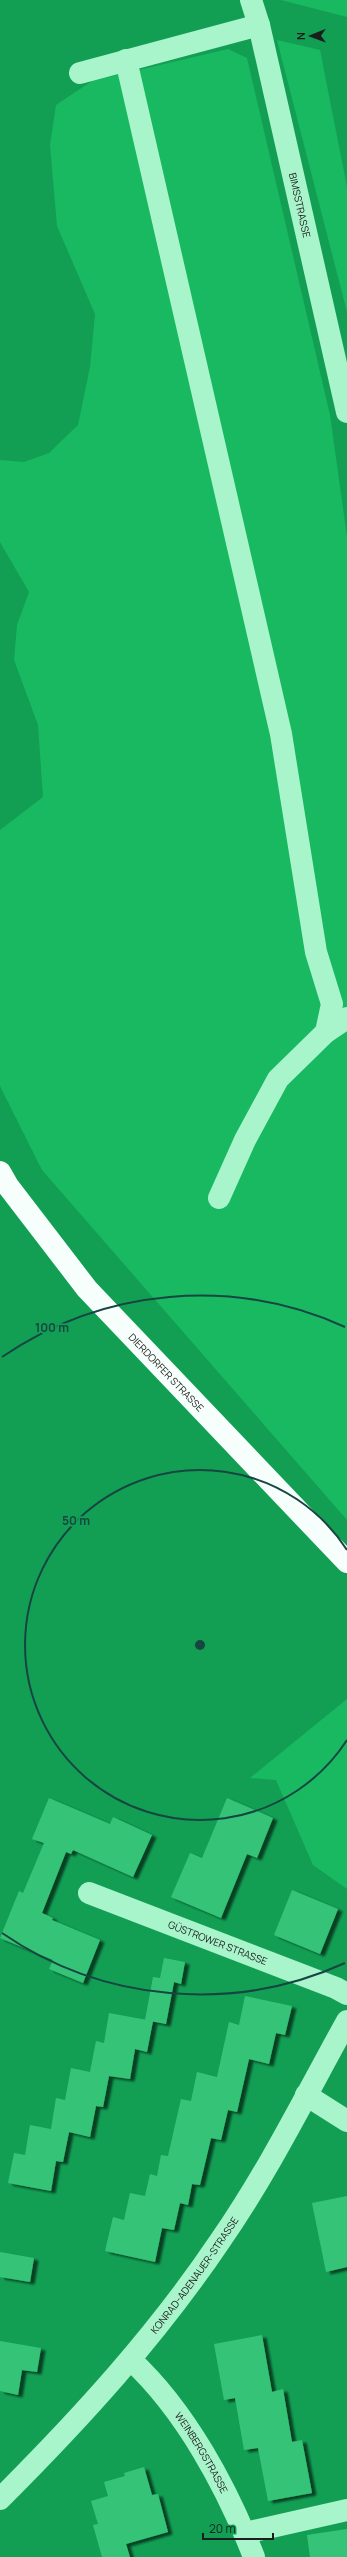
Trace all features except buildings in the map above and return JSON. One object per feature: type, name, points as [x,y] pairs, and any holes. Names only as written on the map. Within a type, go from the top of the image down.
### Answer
[{"type":"main road","name":"DIERDORFER STRASSE","points":[[0,1172],[8,1186],[87,1289],[347,1562]]},
{"type":"street","name":"BIMSSTRASSE","points":[[251,0],[259,25],[347,412]]},
{"type":"street","points":[[80,74],[126,60],[259,25]]},
{"type":"street","points":[[126,60],[281,734],[316,952],[332,1004],[326,1032]]},
{"type":"street","points":[[219,1198],[245,1140],[278,1079],[326,1032],[347,1018]]},
{"type":"street","name":"GÜSTROWER STRASSE","points":[[89,1893],[336,1988],[347,1994]]},
{"type":"street","name":"KONRAD-ADENAUER-STRASSE","points":[[0,2499],[96,2401],[131,2360],[221,2240],[306,2096],[347,2021]]},
{"type":"street","points":[[306,2096],[347,2121]]},
{"type":"street","name":"WEINBERGSTRASSE","points":[[131,2360],[156,2383],[191,2429],[245,2533],[254,2557]]},
{"type":"street","points":[[245,2533],[347,2510]]},
{"type":"green space","points":[[281,0],[347,0],[347,17]]},
{"type":"green space","points":[[277,40],[320,50],[347,187],[347,312]]},
{"type":"green space","points":[[228,49],[247,58],[330,415],[347,537],[347,1520],[42,1170],[0,1086],[0,830],[43,797],[38,725],[14,660],[17,625],[29,592],[0,542],[0,460],[24,462],[49,453],[78,425],[90,367],[95,314],[57,226],[50,145],[56,105],[92,81]]},
{"type":"green space","points":[[347,1699],[347,1889],[313,1865],[276,1780],[250,1778]]}]
